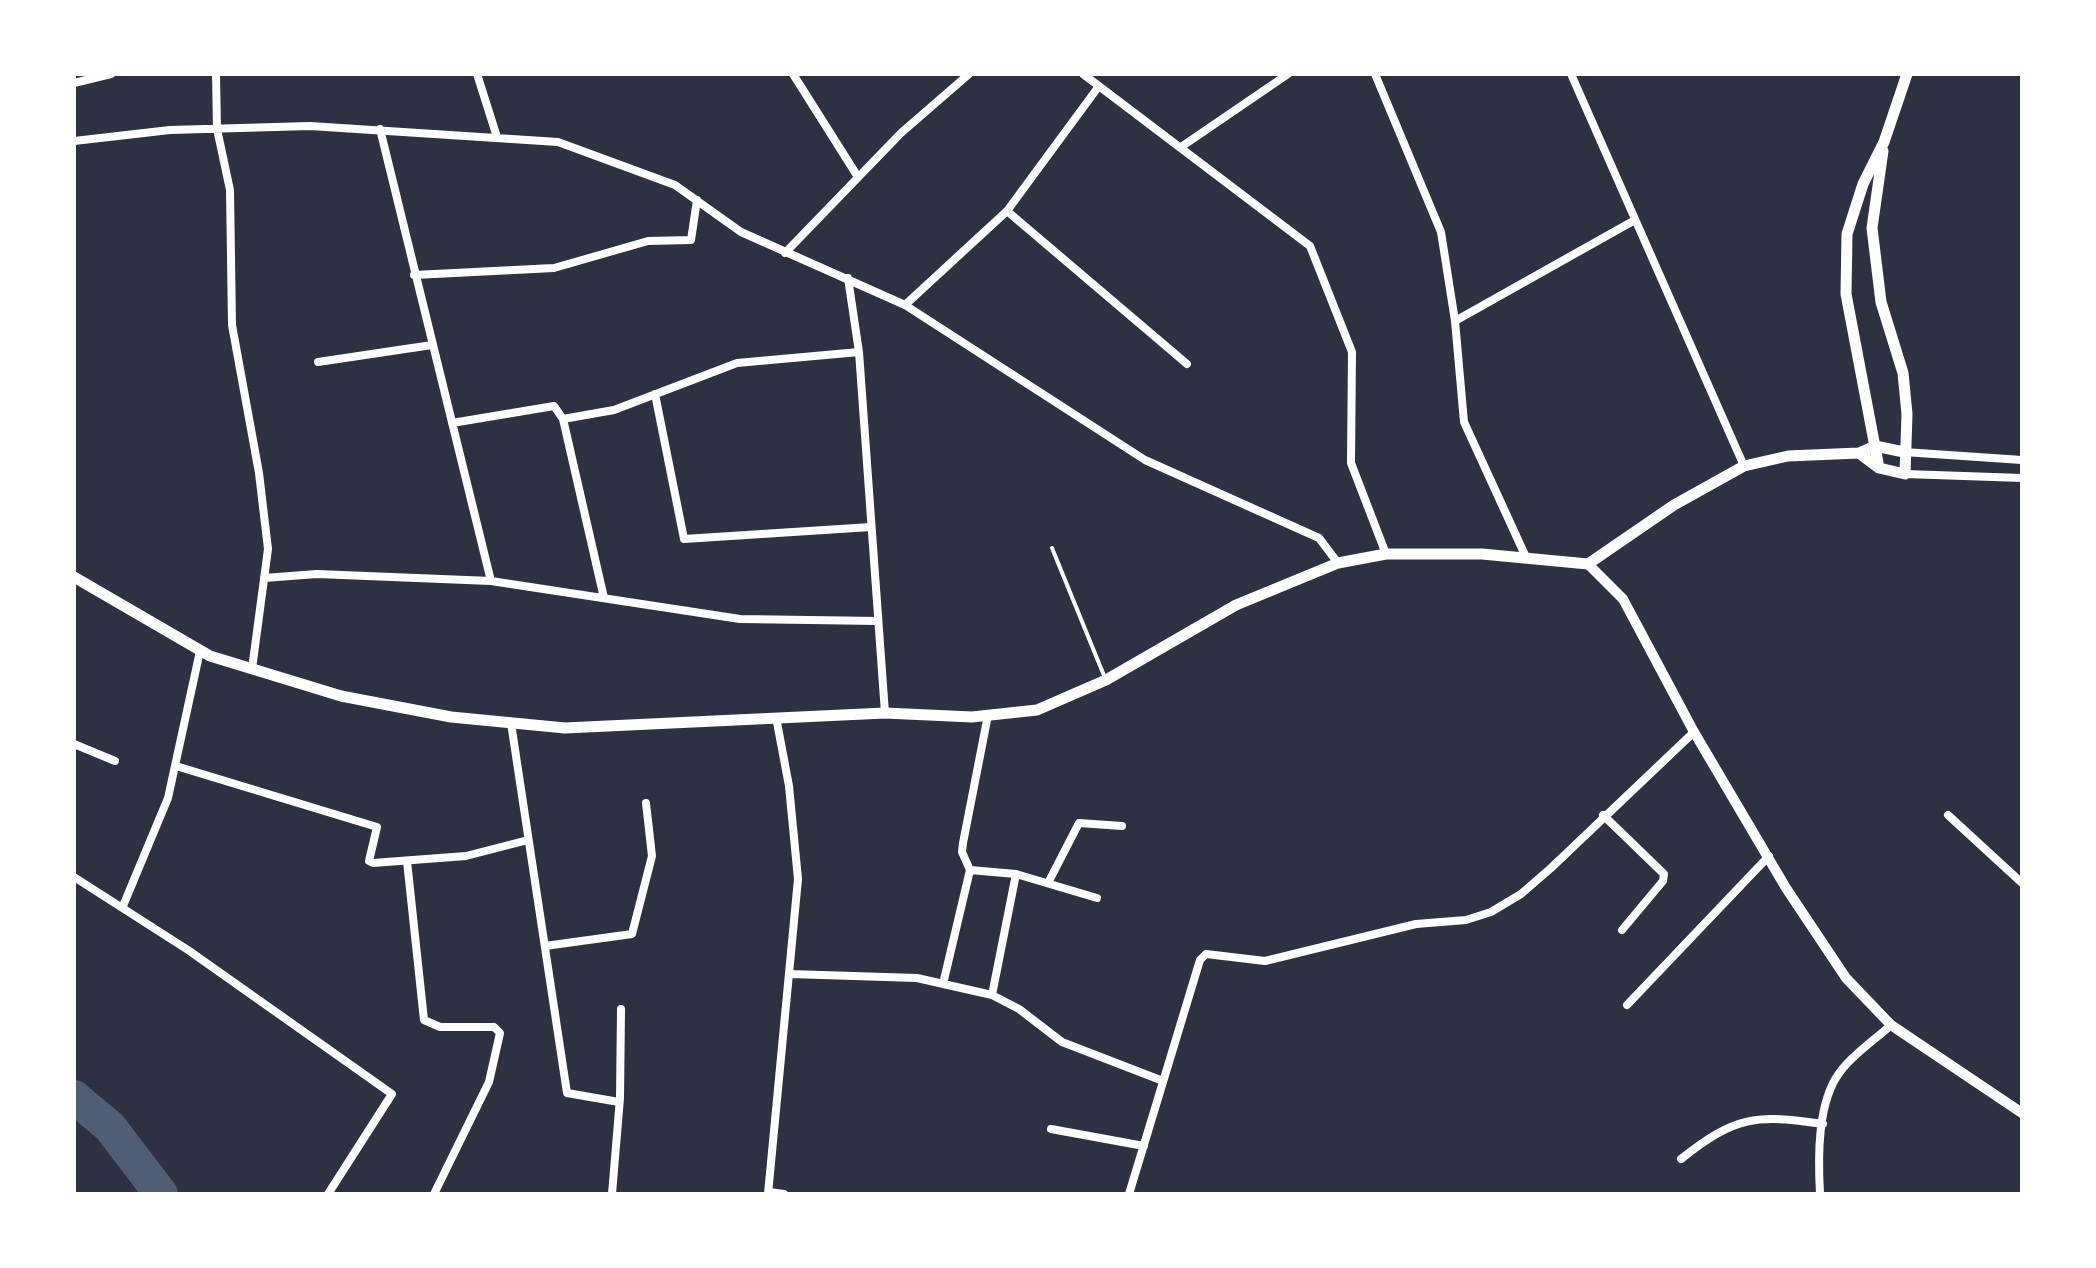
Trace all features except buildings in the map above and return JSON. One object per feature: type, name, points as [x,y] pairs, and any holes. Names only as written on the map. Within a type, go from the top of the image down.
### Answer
[{"type":"main road","points":[[1879,468],[1846,294],[1847,234],[1863,184],[1884,142],[1907,74]]},
{"type":"main road","points":[[1859,453],[1879,468],[1905,474],[1907,414],[1903,373],[1881,302],[1872,228],[1884,142]]},
{"type":"main road","points":[[74,577],[200,651],[341,696],[451,717],[565,728],[885,713],[988,715],[1037,710],[1106,680],[1236,605],[1338,563],[1386,554],[1525,555],[1588,564],[1674,505],[1744,466],[1788,456],[1859,453],[1875,446],[1904,452]]},
{"type":"street","points":[[74,83],[111,74]]},
{"type":"street","points":[[216,74],[217,129],[230,190],[232,325],[259,473],[268,549],[252,669]]},
{"type":"street","points":[[477,74],[497,137]]},
{"type":"street","points":[[793,74],[858,177]]},
{"type":"street","points":[[785,253],[901,133],[969,74]]},
{"type":"street","points":[[1083,74],[1310,246],[1352,352],[1351,463],[1386,554]]},
{"type":"street","points":[[1181,147],[1288,74]]},
{"type":"street","points":[[1375,74],[1441,232],[1455,321],[1464,422],[1525,555]]},
{"type":"street","points":[[1571,74],[1744,466]]},
{"type":"street","points":[[905,305],[1007,211],[1099,86]]},
{"type":"street","points":[[74,141],[217,129],[310,126],[558,142],[675,185],[741,232],[905,305],[1145,460],[1319,538],[1338,563]]},
{"type":"street","points":[[380,129],[491,581]]},
{"type":"street","points":[[414,275],[554,268],[648,241],[691,240],[697,200]]},
{"type":"street","points":[[1007,211],[1187,364]]},
{"type":"street","points":[[1455,321],[1635,220]]},
{"type":"street","points":[[848,278],[859,352],[885,713]]},
{"type":"street","points":[[318,362],[432,345]]},
{"type":"street","points":[[563,419],[614,410],[737,363],[859,352]]},
{"type":"street","points":[[655,394],[684,539],[871,527]]},
{"type":"street","points":[[452,423],[554,406],[563,419],[604,598]]},
{"type":"street","points":[[1904,452],[2022,460]]},
{"type":"street","points":[[1905,474],[2022,478]]},
{"type":"street","points":[[1588,564],[1623,599],[1694,732],[1786,888],[1846,978],[1891,1025],[2022,1113]]},
{"type":"street","points":[[264,578],[317,574],[491,581],[740,619],[878,621]]},
{"type":"street","points":[[123,906],[168,798],[200,651]]},
{"type":"street","points":[[943,984],[970,870],[962,852],[963,843],[988,715]]},
{"type":"street","points":[[776,717],[789,786],[798,879],[768,1193],[784,1194]]},
{"type":"street","points":[[511,723],[567,1093],[619,1102]]},
{"type":"street","points":[[1129,1194],[1200,960],[1206,954],[1265,961],[1416,924],[1466,920],[1491,912],[1521,894],[1694,732]]},
{"type":"street","points":[[74,744],[115,761]]},
{"type":"street","points":[[176,766],[377,827],[369,861],[466,856],[528,840]]},
{"type":"street","points":[[545,946],[632,934],[652,856],[646,803]]},
{"type":"street","points":[[1603,815],[1664,874],[1663,881],[1622,930]]},
{"type":"street","points":[[1948,815],[2022,883]]},
{"type":"street","points":[[1048,883],[1079,823],[1122,826]]},
{"type":"street","points":[[1627,1005],[1769,856]]},
{"type":"street","points":[[407,861],[424,1020],[440,1027],[494,1027],[500,1033],[489,1082],[434,1194]]},
{"type":"street","points":[[970,870],[1016,874],[1097,898]]},
{"type":"street","points":[[992,995],[1016,874]]},
{"type":"street","points":[[74,877],[123,906],[392,1094],[328,1194]]},
{"type":"street","points":[[790,974],[917,978],[992,995],[1019,1009],[1062,1042],[1163,1081]]},
{"type":"street","points":[[612,1194],[619,1102],[621,1009]]},
{"type":"street","points":[[1820,1194],[1818,1163],[1823,1124],[1826,1105],[1839,1072],[1891,1025]]},
{"type":"street","points":[[1681,1159],[1735,1124],[1769,1117],[1823,1124]]},
{"type":"street","points":[[1051,1129],[1144,1146]]},
{"type":"lane","points":[[1052,548],[1106,680]]},
{"type":"waterway","points":[[74,1097],[110,1127],[161,1194]]}]
